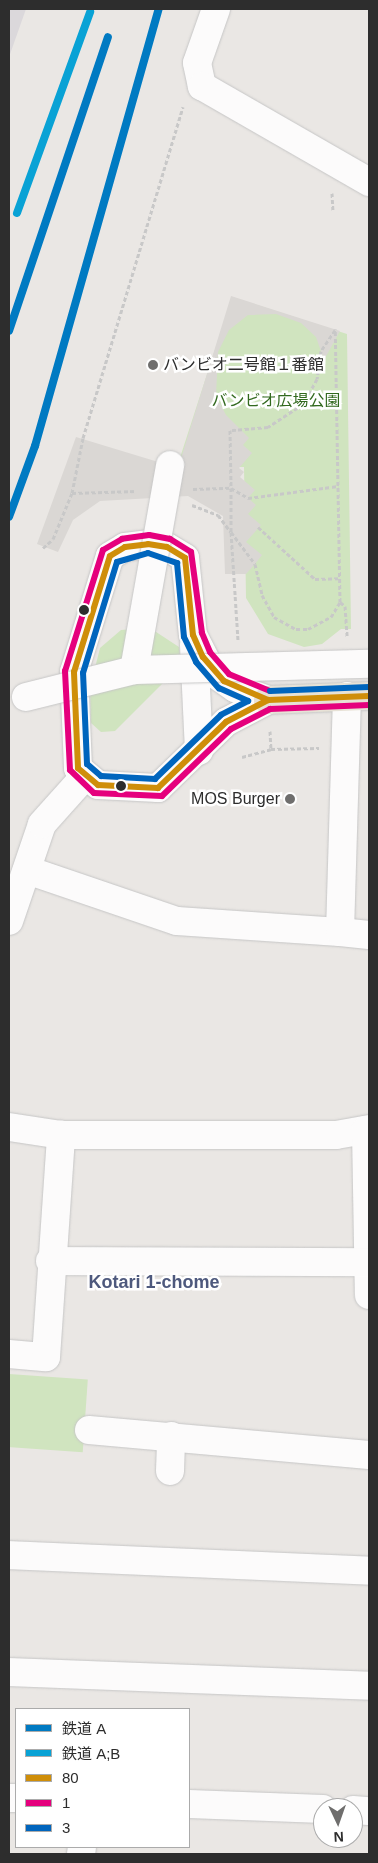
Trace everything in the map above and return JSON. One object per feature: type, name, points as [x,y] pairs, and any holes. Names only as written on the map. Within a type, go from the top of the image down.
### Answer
[{"type":"main road","points":[[268,700],[358,696]]},
{"type":"street","points":[[216,9],[197,63],[202,86],[369,182]]},
{"type":"street","points":[[134,670],[170,465]]},
{"type":"street","points":[[199,751],[193,635],[185,558],[167,547],[148,544],[125,547],[110,556],[74,672],[77,758],[84,777],[98,785],[158,788],[199,751],[238,713],[268,700]]},
{"type":"street","points":[[193,635],[212,672],[235,688],[268,700]]},
{"type":"street","points":[[26,696],[134,670],[369,664]]},
{"type":"street","points":[[340,932],[358,696]]},
{"type":"street","points":[[9,921],[42,824],[84,777]]},
{"type":"street","points":[[27,870],[176,921],[369,935]]},
{"type":"street","points":[[9,1127],[60,1135],[336,1135],[367,1129],[369,1295]]},
{"type":"street","points":[[9,1354],[46,1358],[50,1261],[60,1135]]},
{"type":"street","points":[[50,1261],[369,1262]]},
{"type":"street","points":[[88,1430],[369,1455]]},
{"type":"street","points":[[170,1471],[172,1436]]},
{"type":"street","points":[[9,1555],[369,1571]]},
{"type":"street","points":[[9,1672],[369,1686]]},
{"type":"street","points":[[190,1804],[313,1809]]},
{"type":"path","points":[[72,493],[83,438],[197,63]]},
{"type":"path","points":[[184,504],[198,505],[218,515],[255,564],[266,606],[284,624],[308,630],[322,625],[340,602],[340,578],[335,329],[321,351],[317,379],[303,404],[268,427],[230,430],[231,488],[248,498],[338,486]]},
{"type":"path","points":[[258,527],[315,579],[340,578]]},
{"type":"path","points":[[231,532],[234,622],[240,645]]},
{"type":"path","points":[[340,602],[345,606],[347,646]]},
{"type":"path","points":[[242,757],[271,749]]},
{"type":"shaded area","points":[[9,9],[26,9],[9,57]]},
{"type":"shaded area","points":[[231,296],[340,331],[324,360],[316,337],[301,323],[276,314],[248,315],[229,330],[218,352],[216,396],[226,415],[249,438],[243,445],[252,453],[239,468],[244,472],[240,477],[255,490],[248,498],[256,505],[248,514],[261,525],[246,542],[262,555],[255,564],[246,574],[225,574],[223,516],[188,496],[100,501],[73,520],[58,552],[37,544],[76,437],[178,468]]},
{"type":"green space","name":"バンビオ広場公園","points":[[232,297],[347,334],[351,629],[341,629],[322,644],[304,647],[268,634],[246,598],[244,467],[177,467]]},
{"type":"green space","points":[[150,628],[179,647],[181,665],[115,731],[101,732],[91,723],[90,688],[100,648],[121,630]]},
{"type":"green space","points":[[9,1374],[88,1380],[83,1452],[9,1447]]},
{"type":"rail line","name":"A","points":[[9,517],[35,446],[159,9]]},
{"type":"rail line","name":"A;B","points":[[17,213],[90,12]]},
{"type":"rail line","name":"A","points":[[9,331],[108,37]]},
{"type":"transit line","name":"1","points":[[270,691],[229,674],[210,652],[202,633],[191,552],[170,539],[149,535],[122,539],[103,550],[65,671],[70,770],[94,793],[162,796],[231,729],[270,709],[369,705]]},
{"type":"transit line","name":"80","points":[[148,544],[167,547],[185,558],[193,635],[203,657],[224,681],[268,700],[226,722],[158,788],[98,785],[78,768],[74,672],[110,556],[125,547],[148,544]]},
{"type":"transit line","name":"3","points":[[148,553],[177,563],[184,637],[196,662],[219,688],[248,701],[221,715],[155,779],[101,776],[87,764],[83,673],[117,562],[148,553]]},
{"type":"transit line","name":"3","points":[[270,691],[369,687]]},
{"type":"transit line","name":"80","points":[[268,700],[369,696]]},
{"type":"place","name":"バンビオ二号館１番館","points":[[153,365]]},
{"type":"place","name":"MOS Burger","points":[[290,799]]},
{"type":"district","name":"Kotari 1-chome","points":[[154,1282]]}]
